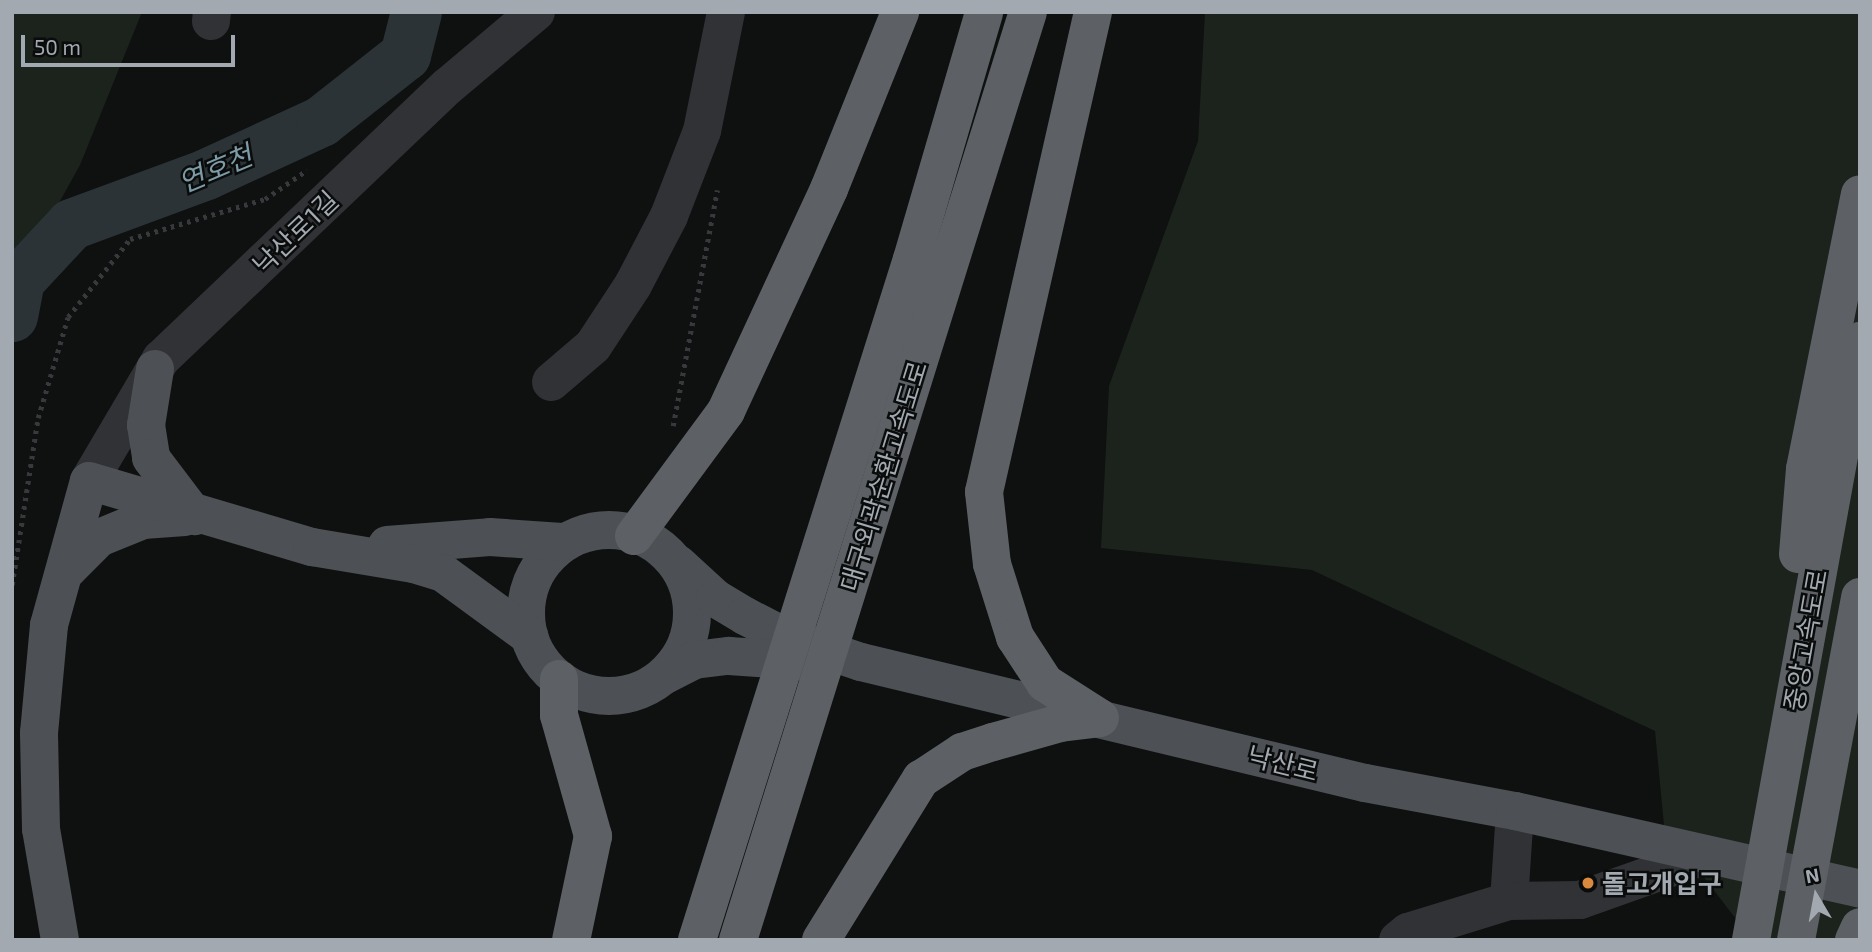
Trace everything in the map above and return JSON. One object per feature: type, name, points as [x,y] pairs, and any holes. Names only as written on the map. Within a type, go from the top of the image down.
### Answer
[{"type":"highway","points":[[634,536],[684,475],[732,399],[829,189],[900,12]]},
{"type":"highway","name":"대구외곽순환고속도로","points":[[738,940],[754,825],[820,545],[984,12]]},
{"type":"highway","name":"대구외곽순환고속도로","points":[[697,940],[754,825],[859,553],[1028,12]]},
{"type":"highway","points":[[1093,12],[984,492],[992,564],[1015,637],[1045,683],[1100,718]]},
{"type":"highway","points":[[1778,795],[1805,469],[1860,194]]},
{"type":"highway","name":"중앙고속도로","points":[[1751,940],[1860,341]]},
{"type":"highway","name":"중앙고속도로","points":[[1796,940],[1860,597]]},
{"type":"highway","points":[[559,679],[559,715],[593,836],[572,940]]},
{"type":"highway","points":[[821,940],[922,779],[962,752],[1060,723],[1100,718]]},
{"type":"highway","points":[[1854,940],[1860,927]]},
{"type":"main road","points":[[155,369],[146,425],[150,458],[195,516]]},
{"type":"main road","points":[[60,940],[41,829],[40,733],[49,625],[89,481],[195,516],[312,547],[414,564],[443,573],[529,636]]},
{"type":"main road","points":[[63,574],[99,538],[143,520],[195,516]]},
{"type":"main road","points":[[587,531],[647,537],[665,549],[715,598],[745,616],[784,636],[861,662],[779,663],[729,656],[694,660],[641,690],[612,696],[584,692],[559,679],[540,660],[529,636],[525,610],[530,584],[543,561],[562,542],[587,531]]},
{"type":"main road","points":[[312,547],[445,543],[490,537],[562,542]]},
{"type":"main road","points":[[665,675],[683,653],[693,626],[693,597],[678,564]]},
{"type":"main road","name":"낙산로","points":[[861,662],[1365,783],[1515,811],[1860,889]]},
{"type":"street","name":"낙산로1길","points":[[89,481],[155,369],[448,86],[536,12]]},
{"type":"street","points":[[551,382],[593,346],[633,285],[669,216],[702,131],[726,12]]},
{"type":"street","points":[[1509,901],[1515,811]]},
{"type":"street","points":[[1398,940],[1509,901],[1580,900],[1707,855]]},
{"type":"path","points":[[12,585],[38,418],[68,317],[130,239],[265,199],[317,163]]},
{"type":"path","points":[[684,475],[669,452],[689,325],[718,186]]},
{"type":"shaded area","points":[[12,12],[142,12],[80,165],[29,257],[12,313]]},
{"type":"shaded area","points":[[1205,12],[1860,12],[1860,940],[1752,940],[1664,825],[1655,731],[1312,570],[1101,548],[1109,386],[1198,141]]},
{"type":"waterway","name":"연호천","points":[[12,316],[19,280],[71,224],[206,174],[321,121],[405,55],[416,12]]},
{"type":"place","name":"돌고개입구","points":[[1588,883]]}]
